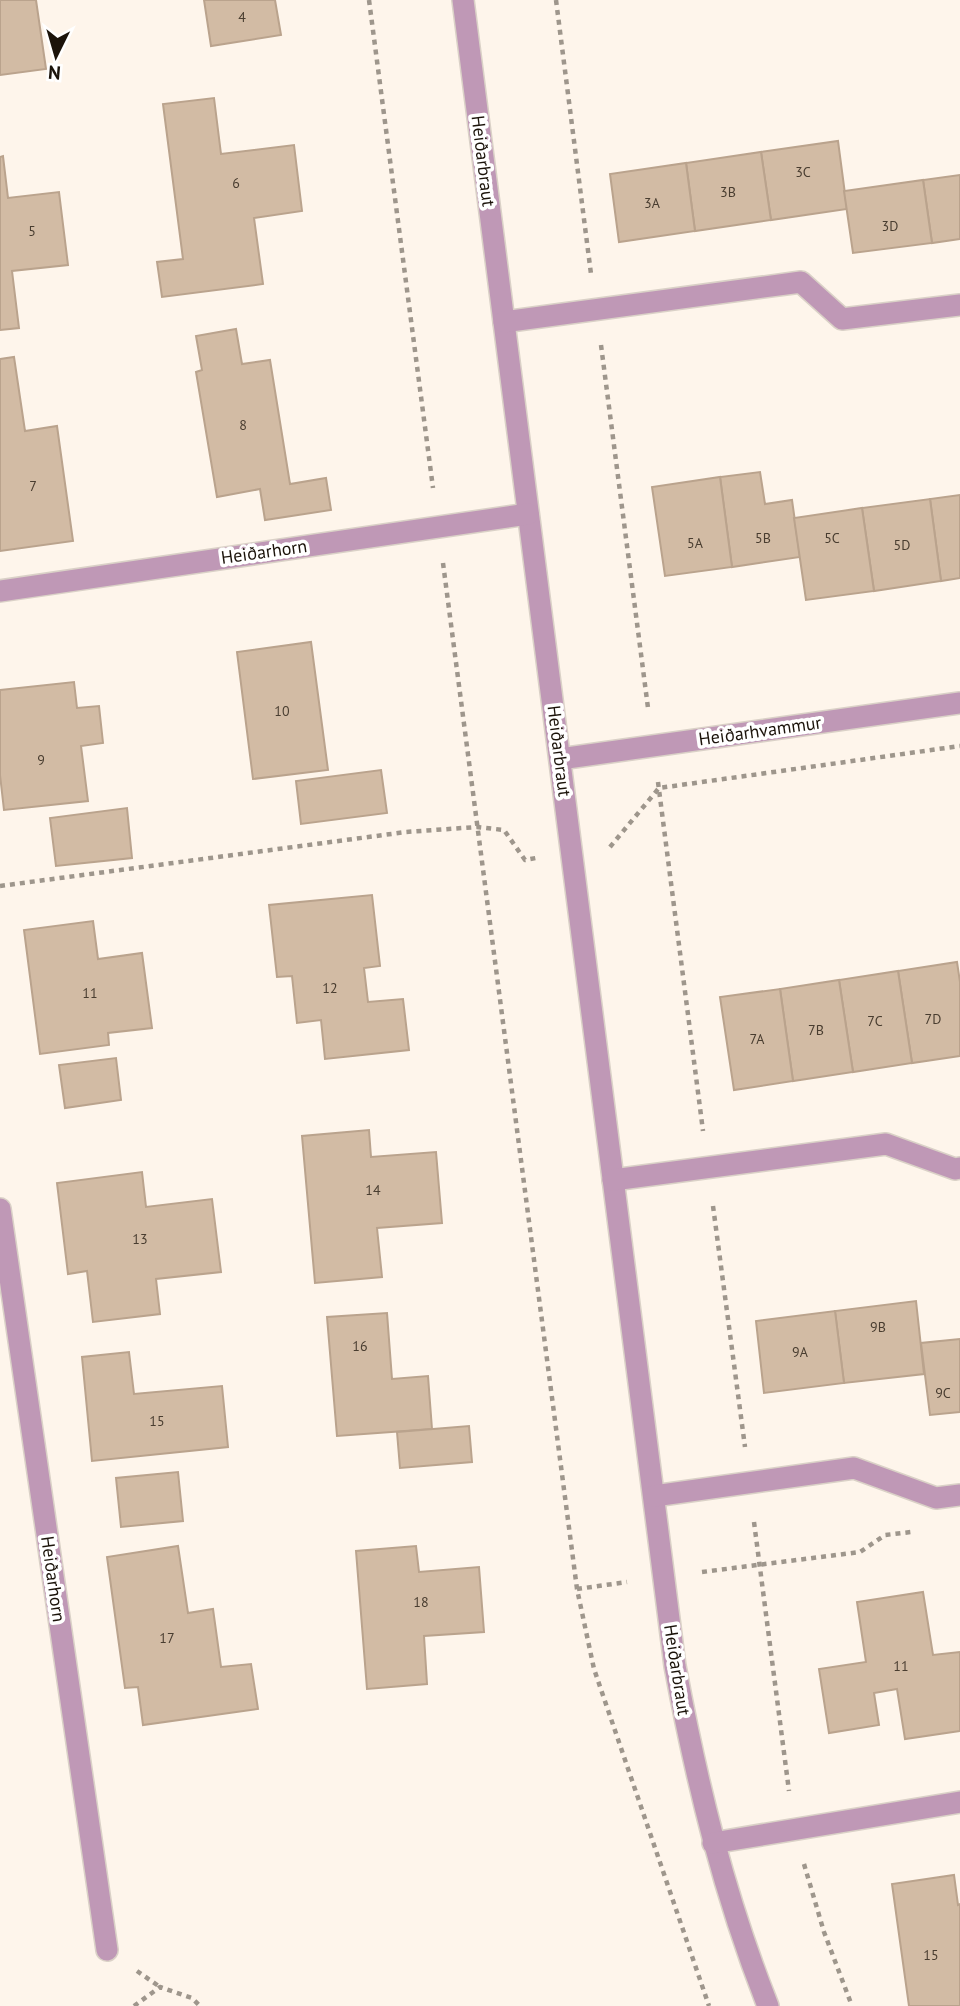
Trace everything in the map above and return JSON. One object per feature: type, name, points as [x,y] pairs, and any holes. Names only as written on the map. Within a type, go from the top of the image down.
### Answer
[{"type":"street","name":"Heiðarbraut","points":[[463,0],[675,1666],[691,1755],[713,1843],[746,1948],[768,2006]]},
{"type":"street","points":[[504,322],[801,282],[842,319],[960,305]]},
{"type":"street","name":"Heiðarhorn","points":[[0,591],[528,514]]},
{"type":"street","name":"Heiðarhvammur","points":[[559,759],[960,703]]},
{"type":"street","points":[[613,1180],[886,1144],[955,1169],[960,1168]]},
{"type":"street","name":"Heiðarhorn","points":[[0,1209],[107,1950]]},
{"type":"street","points":[[654,1496],[854,1468],[936,1499],[960,1495]]},
{"type":"street","points":[[713,1843],[960,1802]]},
{"type":"path","points":[[369,0],[577,1589],[594,1669],[709,2006]]},
{"type":"path","points":[[556,0],[794,1829],[824,1932],[852,2006]]},
{"type":"path","points":[[0,886],[406,832],[477,827],[504,830],[524,860],[611,847],[659,788],[960,746]]},
{"type":"path","points":[[577,1589],[860,1552],[885,1535],[923,1530]]},
{"type":"path","points":[[134,2006],[160,1987],[192,1998],[200,2006]]},
{"type":"building","points":[[0,0],[36,0],[46,69],[0,75]]},
{"type":"building","points":[[204,0],[275,0],[281,35],[211,46]]},
{"type":"building","points":[[214,98],[221,154],[294,145],[302,211],[254,218],[263,284],[162,297],[157,262],[183,259],[163,104]]},
{"type":"building","points":[[838,141],[847,209],[771,220],[761,152]]},
{"type":"building","points":[[761,152],[771,220],[695,231],[686,163]]},
{"type":"building","points":[[3,156],[8,198],[59,192],[68,265],[12,271],[19,328],[0,330],[0,157]]},
{"type":"building","points":[[686,163],[695,231],[619,242],[610,174]]},
{"type":"building","points":[[960,175],[960,239],[932,243],[923,180]]},
{"type":"building","points":[[923,180],[932,243],[853,253],[844,191]]},
{"type":"building","points":[[236,329],[242,364],[270,360],[290,484],[326,478],[331,510],[265,520],[260,489],[217,497],[196,372],[202,370],[196,336]]},
{"type":"building","points":[[14,357],[25,431],[57,426],[73,541],[0,551],[0,359]]},
{"type":"building","points":[[760,472],[765,504],[792,500],[800,557],[732,567],[720,477]]},
{"type":"building","points":[[720,477],[732,567],[665,576],[652,487]]},
{"type":"building","points":[[960,495],[960,578],[941,581],[930,499]]},
{"type":"building","points":[[930,499],[941,581],[874,591],[862,508]]},
{"type":"building","points":[[862,508],[874,591],[806,600],[794,518]]},
{"type":"building","points":[[311,642],[328,770],[253,779],[237,652]]},
{"type":"building","points":[[74,682],[77,708],[99,706],[103,743],[81,746],[88,801],[4,810],[0,775],[0,690]]},
{"type":"building","points":[[381,770],[387,813],[301,824],[296,781]]},
{"type":"building","points":[[127,808],[132,858],[56,866],[50,818]]},
{"type":"building","points":[[372,895],[380,966],[364,968],[368,1002],[403,999],[409,1050],[325,1059],[321,1020],[297,1023],[292,976],[277,977],[269,905]]},
{"type":"building","points":[[93,921],[98,959],[142,953],[152,1028],[108,1033],[109,1045],[40,1054],[24,930]]},
{"type":"building","points":[[957,962],[960,982],[960,1056],[912,1063],[898,971]]},
{"type":"building","points":[[898,971],[912,1063],[853,1072],[839,980]]},
{"type":"building","points":[[839,980],[853,1072],[793,1081],[780,989]]},
{"type":"building","points":[[780,989],[793,1081],[734,1090],[720,997]]},
{"type":"building","points":[[116,1058],[121,1100],[65,1108],[59,1065]]},
{"type":"building","points":[[369,1130],[371,1157],[436,1152],[442,1223],[377,1228],[382,1277],[315,1283],[302,1136]]},
{"type":"building","points":[[142,1172],[146,1207],[212,1199],[221,1272],[156,1279],[160,1314],[93,1322],[87,1271],[68,1274],[57,1183]]},
{"type":"building","points":[[916,1301],[924,1374],[844,1383],[835,1311]]},
{"type":"building","points":[[835,1311],[844,1383],[764,1393],[756,1321]]},
{"type":"building","points":[[387,1313],[392,1379],[428,1376],[432,1429],[337,1436],[327,1317]]},
{"type":"building","points":[[960,1339],[960,1412],[930,1415],[921,1343]]},
{"type":"building","points":[[129,1352],[134,1394],[222,1386],[228,1447],[92,1461],[82,1357]]},
{"type":"building","points":[[469,1426],[472,1462],[400,1468],[397,1432]]},
{"type":"building","points":[[178,1472],[183,1521],[121,1527],[116,1478]]},
{"type":"building","points":[[178,1546],[188,1613],[213,1609],[221,1667],[251,1664],[258,1709],[143,1725],[138,1687],[125,1688],[107,1557]]},
{"type":"building","points":[[416,1546],[419,1572],[479,1567],[484,1632],[424,1636],[427,1684],[367,1689],[356,1551]]},
{"type":"building","points":[[923,1592],[933,1655],[960,1652],[960,1731],[905,1739],[897,1689],[874,1693],[879,1725],[829,1733],[819,1669],[866,1662],[857,1602]]},
{"type":"building","points":[[954,1875],[958,1905],[960,1904],[960,2006],[909,2006],[892,1884]]}]
